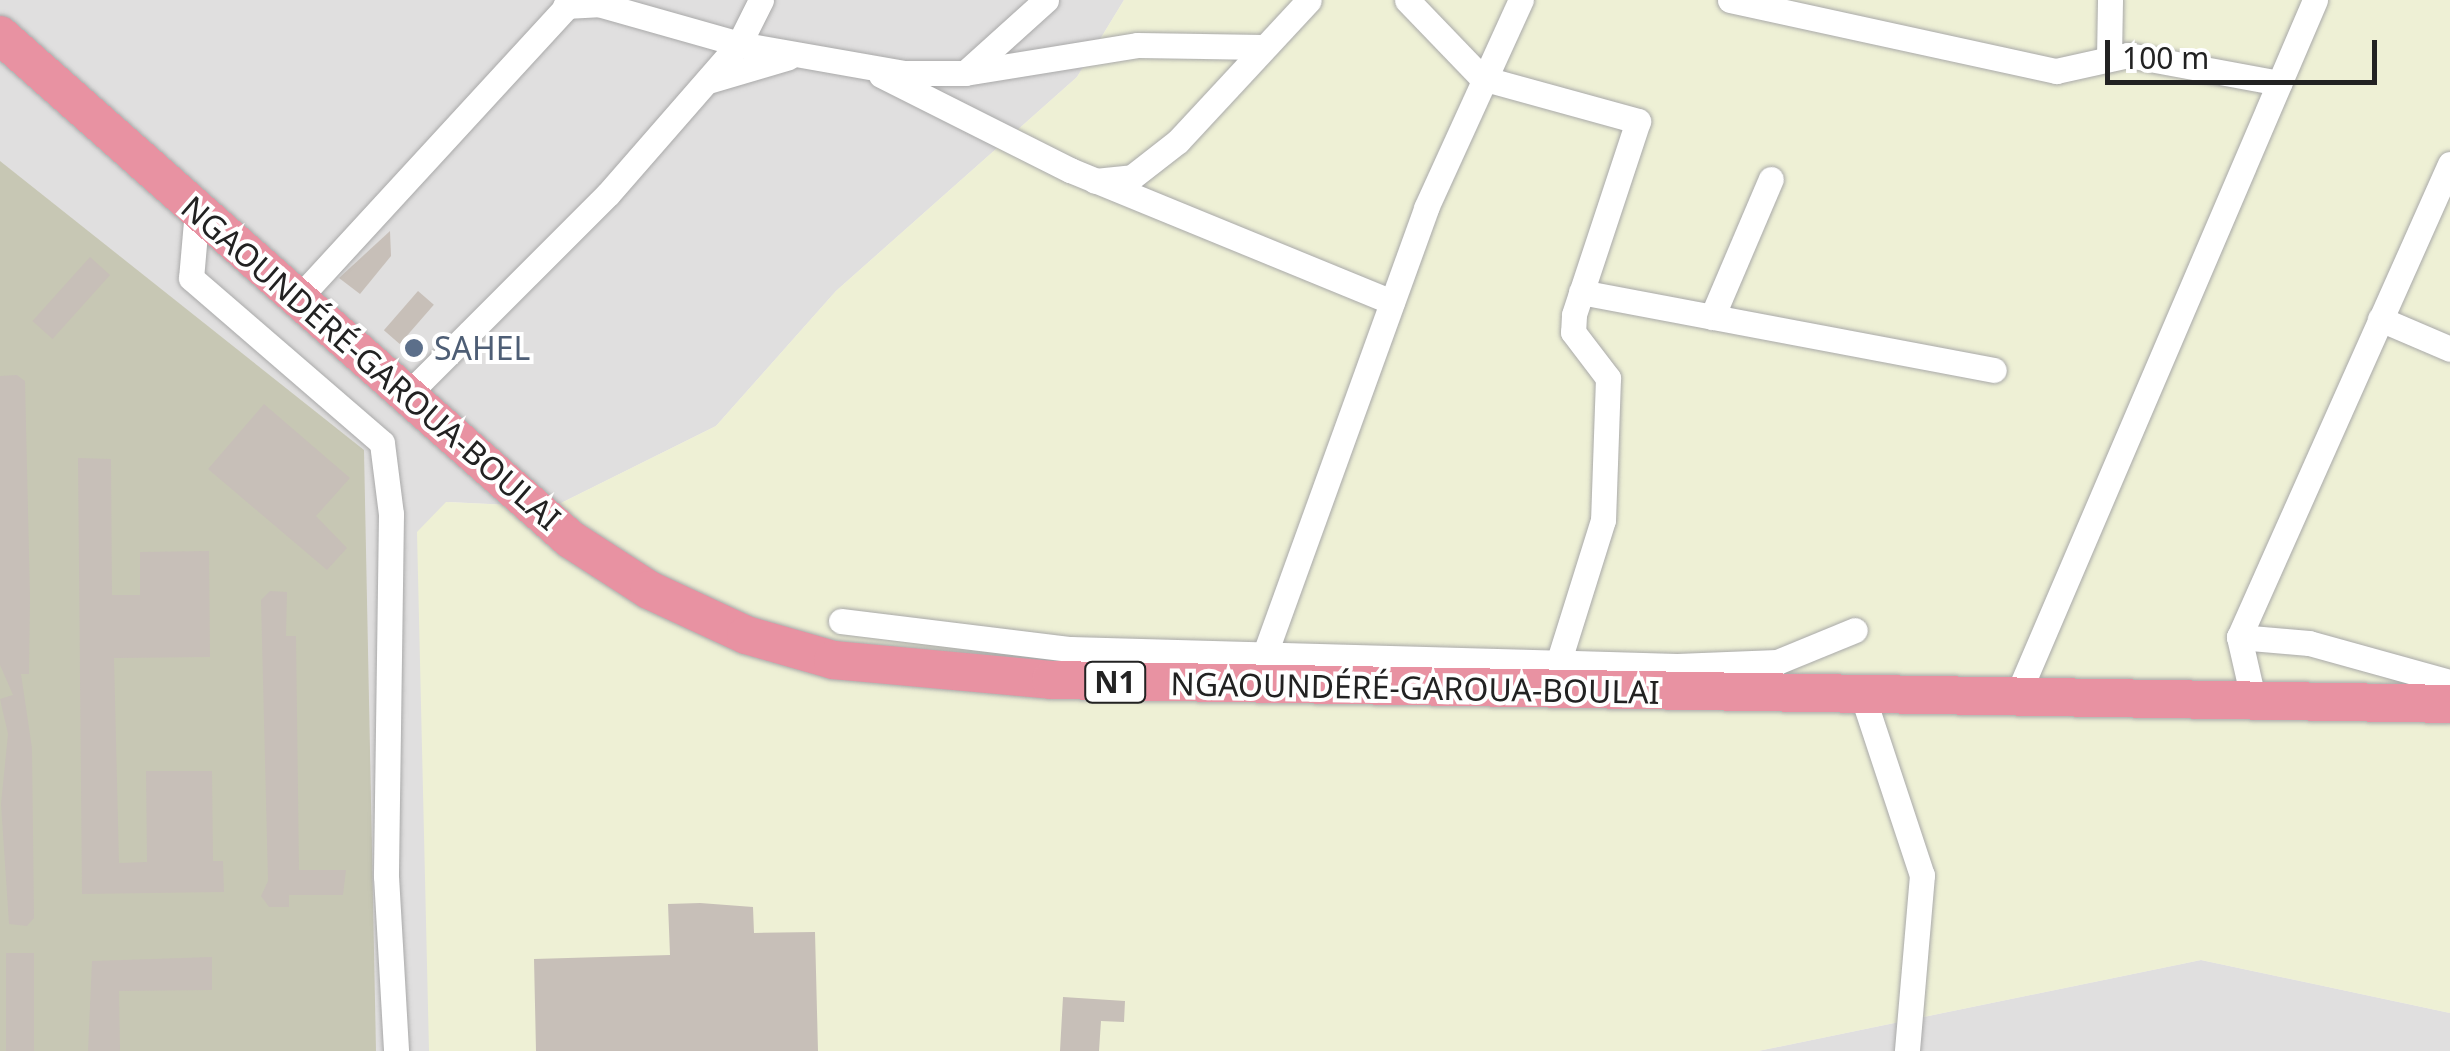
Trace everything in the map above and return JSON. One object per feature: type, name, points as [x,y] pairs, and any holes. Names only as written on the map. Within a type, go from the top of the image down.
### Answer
[{"type":"highway","name":"NGAOUNDÉRÉ-GAROUA-BOULAI","points":[[0,35],[403,399],[570,539],[649,590],[764,640],[934,674],[1373,688],[1554,675],[1862,694],[2450,704]]},
{"type":"street","points":[[403,399],[708,81],[738,44],[761,0]]},
{"type":"street","points":[[965,73],[1046,0]]},
{"type":"street","points":[[1095,181],[1132,177],[1178,140],[1309,0]]},
{"type":"street","points":[[1407,0],[1482,78],[1638,120],[1581,292],[1573,332],[1608,378],[1604,520],[1554,675]]},
{"type":"street","points":[[1263,659],[1392,302],[1482,78],[1521,0]]},
{"type":"street","points":[[1730,0],[2056,70],[2109,58],[2279,84]]},
{"type":"street","points":[[2109,58],[2110,0]]},
{"type":"street","points":[[2016,696],[2315,0]]},
{"type":"street","points":[[294,302],[569,3],[598,4],[738,44],[859,64],[965,73],[1137,45],[1262,47]]},
{"type":"street","points":[[708,81],[804,54]]},
{"type":"street","points":[[859,64],[1095,181],[1392,302]]},
{"type":"street","points":[[2254,698],[2239,638],[2450,164]]},
{"type":"street","points":[[1712,317],[1771,179]]},
{"type":"street","points":[[197,210],[191,278],[382,443],[391,514],[386,856],[396,1051]]},
{"type":"street","points":[[1581,292],[1994,370]]},
{"type":"street","points":[[2380,319],[2450,348]]},
{"type":"street","points":[[841,622],[1070,649],[1263,659],[1349,658],[1554,675],[1747,666],[1854,630]]},
{"type":"street","points":[[2239,638],[2309,643],[2450,682]]},
{"type":"street","points":[[1349,658],[1373,688]]},
{"type":"street","points":[[1862,694],[1922,875],[1907,1051]]},
{"type":"shaded area","points":[[0,0],[1124,0],[1077,77],[836,291],[716,426],[553,507],[448,502],[1145,1051],[0,1051]]},
{"type":"shaded area","points":[[1124,0],[2450,0],[2450,1013],[2201,960],[1758,1051],[429,1051],[417,532],[446,502],[553,507],[716,426],[836,291],[1077,77]]},
{"type":"shaded area","points":[[0,161],[364,450],[376,1051],[0,1051]]},
{"type":"shaded area","points":[[2201,960],[2450,1013],[2450,1051],[1758,1051]]},
{"type":"building","points":[[390,231],[391,256],[360,294],[339,278]]},
{"type":"building","points":[[90,257],[110,275],[53,339],[32,321]]},
{"type":"building","points":[[418,291],[434,305],[400,344],[384,330]]},
{"type":"building","points":[[17,375],[25,381],[30,597],[29,674],[21,674],[32,748],[34,918],[27,926],[9,924],[1,804],[8,734],[0,699],[13,695],[0,665],[0,376]]},
{"type":"building","points":[[264,404],[350,478],[316,516],[347,548],[327,570],[208,469]]},
{"type":"building","points":[[78,458],[111,459],[112,595],[140,595],[140,552],[209,551],[210,657],[114,658],[119,863],[147,862],[146,771],[212,771],[213,861],[223,861],[224,892],[82,894]]},
{"type":"building","points":[[270,591],[287,592],[286,636],[296,636],[299,870],[346,870],[343,895],[289,895],[289,907],[269,907],[261,896],[268,881],[261,600]]},
{"type":"building","points":[[668,904],[753,907],[754,933],[815,932],[818,1051],[536,1051],[534,959],[670,955]]},
{"type":"building","points":[[6,953],[34,953],[34,1051],[6,1051]]},
{"type":"building","points":[[212,957],[212,990],[119,991],[120,1051],[88,1051],[92,961]]},
{"type":"building","points":[[1063,997],[1125,1001],[1124,1022],[1101,1021],[1099,1051],[1060,1051]]},
{"type":"place","name":"SAHEL","points":[[414,348]]}]
